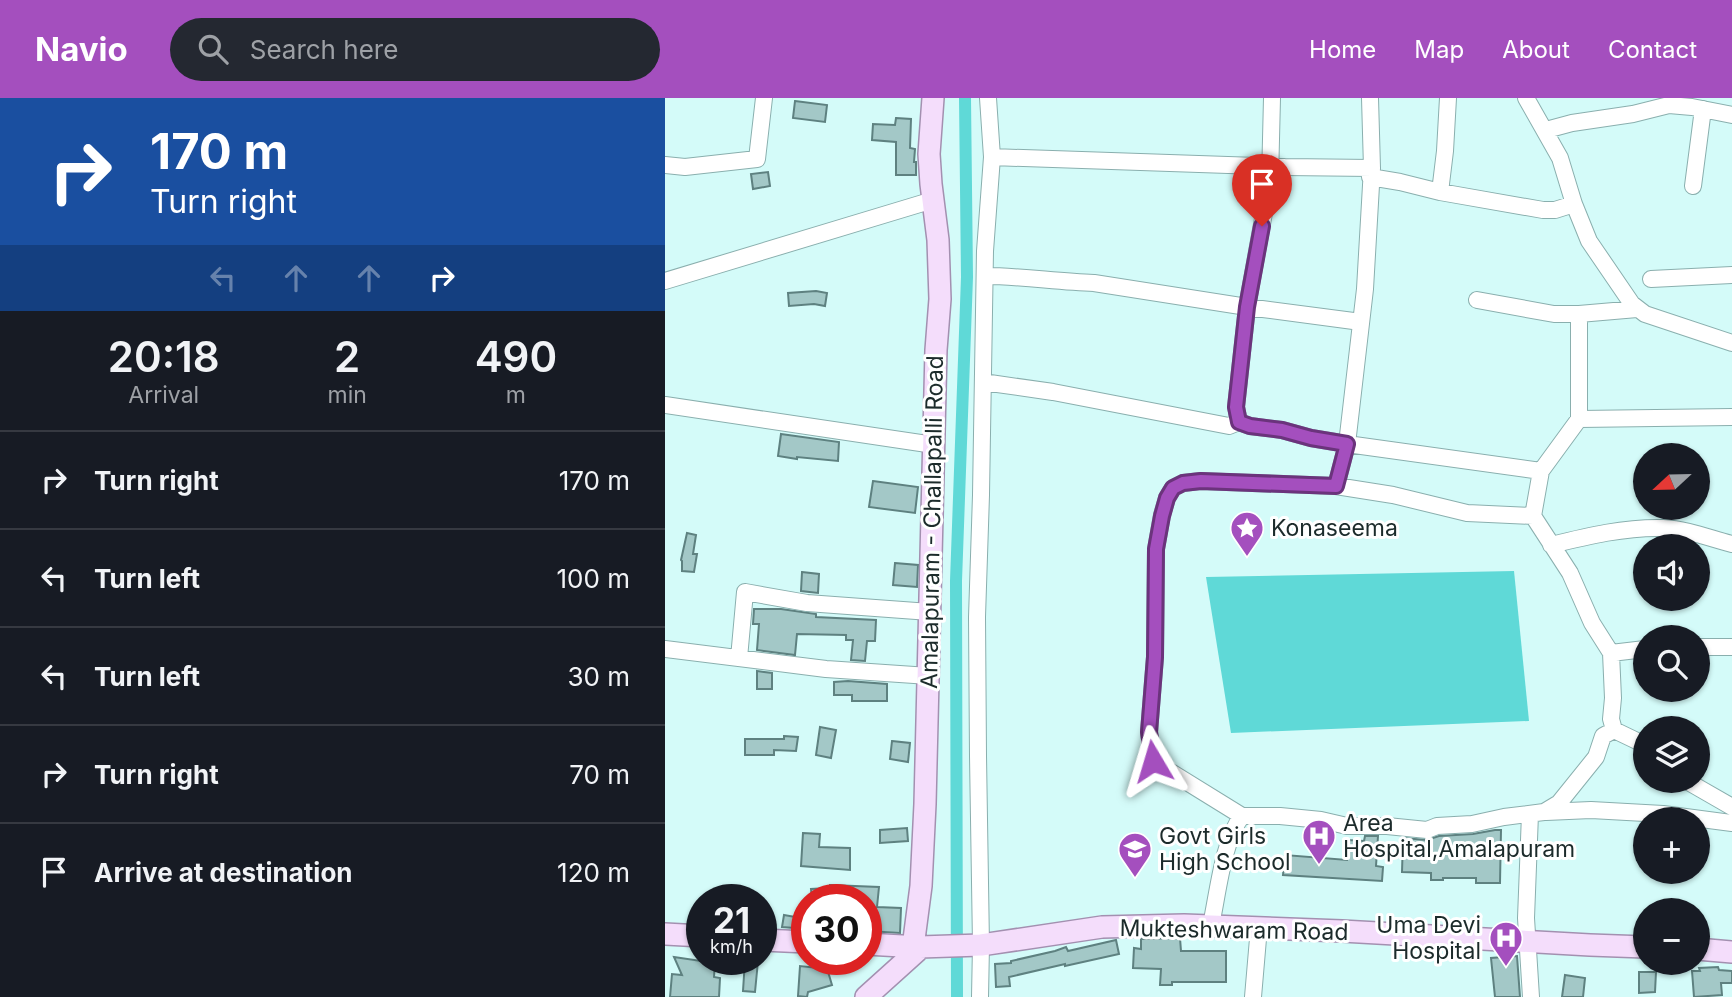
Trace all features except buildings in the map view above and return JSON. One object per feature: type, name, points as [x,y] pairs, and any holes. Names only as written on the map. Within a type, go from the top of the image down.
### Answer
[{"type":"main road","name":"Amalapuram - Challapalli Road","points":[[919,947],[929,676],[936,350],[940,299],[938,240],[929,154],[933,98]]},
{"type":"main road","name":"Mukteshwaram Road","points":[[882,945],[977,945],[1102,928],[1211,925],[1633,946]]},
{"type":"main road","points":[[665,934],[686,935]]},
{"type":"main road","points":[[866,997],[918,951],[919,947]]},
{"type":"main road","points":[[1710,950],[1732,951]]},
{"type":"street","points":[[665,165],[685,167],[757,159],[764,98]]},
{"type":"street","points":[[980,997],[977,945],[978,617],[985,276],[992,157],[988,98]]},
{"type":"street","points":[[1239,422],[1236,407],[1247,307],[1270,180],[1272,98]]},
{"type":"street","points":[[1336,486],[1347,444],[1365,289],[1371,173],[1370,98]]},
{"type":"street","points":[[1440,192],[1448,98]]},
{"type":"street","points":[[1526,98],[1560,158],[1589,241],[1632,304],[1645,314],[1732,343]]},
{"type":"street","points":[[1546,130],[1653,104],[1732,115]]},
{"type":"street","points":[[1693,186],[1703,109]]},
{"type":"street","points":[[992,157],[1271,166],[1371,173],[1440,192],[1543,210],[1555,210],[1574,204]]},
{"type":"street","points":[[665,281],[933,200]]},
{"type":"street","points":[[1651,279],[1732,275]]},
{"type":"street","points":[[985,276],[1019,276],[1094,283],[1361,322]]},
{"type":"street","points":[[1477,300],[1554,313],[1579,314],[1637,309]]},
{"type":"street","points":[[1579,314],[1579,419],[1541,471],[1533,516],[1570,573],[1592,623],[1611,653],[1611,719],[1614,730],[1633,739]]},
{"type":"street","points":[[983,382],[1229,426],[1239,422],[1347,444],[1541,471]]},
{"type":"street","points":[[665,405],[934,445]]},
{"type":"street","points":[[1579,419],[1732,417]]},
{"type":"street","points":[[1533,516],[1467,513],[1394,495],[1336,486],[1248,482],[1183,483],[1173,488],[1167,498],[1156,549],[1155,657],[1149,732],[1153,761],[1242,816],[1427,830],[1504,817],[1591,810],[1663,814],[1732,824]]},
{"type":"street","points":[[1551,545],[1590,535],[1665,528],[1695,533],[1732,544]]},
{"type":"street","points":[[739,658],[744,592],[807,603],[930,612]]},
{"type":"street","points":[[1710,648],[1732,647]]},
{"type":"street","points":[[665,649],[826,669],[929,676]]},
{"type":"street","points":[[1611,653],[1633,650]]},
{"type":"street","points":[[1537,813],[1559,803],[1596,757],[1603,736],[1614,730]]},
{"type":"street","points":[[1708,793],[1732,807]]},
{"type":"street","points":[[1531,997],[1526,918],[1537,813]]},
{"type":"street","points":[[1211,925],[1228,843],[1234,826],[1242,816]]},
{"type":"street","points":[[1253,997],[1259,927]]},
{"type":"water","points":[[1514,571],[1529,721],[1231,733],[1206,577]]},
{"type":"waterway","points":[[957,997],[956,581],[967,277],[965,98]]},
{"type":"place","name":"Konaseema","points":[[1247,558]]},
{"type":"place","name":"Area Hospital,Amalapuram","points":[[1319,866]]},
{"type":"place","name":"Govt Girls High School","points":[[1135,879]]},
{"type":"place","name":"Uma Devi Hospital","points":[[1506,968]]},
{"type":"route","points":[[1153,761],[1149,732],[1155,657],[1156,549],[1167,498],[1173,488],[1183,483],[1201,481],[1336,486],[1347,444],[1239,422],[1236,407],[1247,307],[1262,226]]}]
